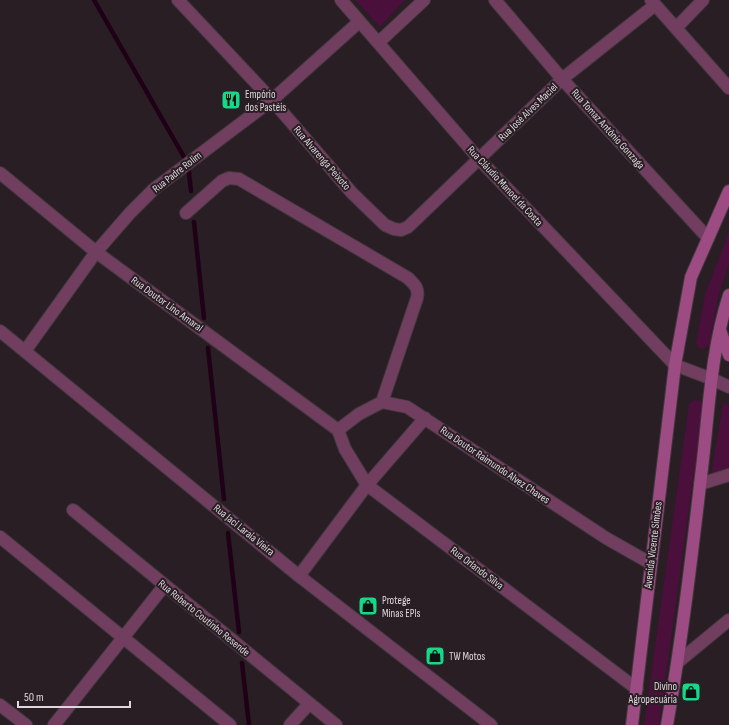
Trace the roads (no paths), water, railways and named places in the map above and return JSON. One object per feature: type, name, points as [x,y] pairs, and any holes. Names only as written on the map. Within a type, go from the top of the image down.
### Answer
[{"type":"main road","name":"Avenida Vicente Simões","points":[[632,725],[650,563],[675,365],[691,277],[729,191]]},
{"type":"main road","points":[[667,725],[678,662],[712,378],[720,328],[727,309],[729,295]]},
{"type":"main road","points":[[720,328],[729,355]]},
{"type":"street","name":"Rua Alvarenga Peixoto","points":[[178,0],[272,100],[352,193],[384,225],[394,230],[401,230],[408,227]]},
{"type":"street","name":"Rua Cláudio Manoel da Costa","points":[[342,0],[359,22],[379,42],[479,159],[675,365]]},
{"type":"street","points":[[379,42],[424,0]]},
{"type":"street","name":"Rua Tomaz Antônio Gonzaga","points":[[495,0],[562,79],[708,238]]},
{"type":"street","points":[[676,28],[704,0]]},
{"type":"street","points":[[653,3],[729,88]]},
{"type":"street","name":"Rua José Alves Maciel","points":[[408,227],[562,79],[653,3]]},
{"type":"street","name":"Rua Padre Rolim","points":[[25,351],[96,252],[130,213],[154,189],[272,100],[359,22]]},
{"type":"street","name":"Rua Doutor Lino Amaral","points":[[0,173],[96,252],[338,430]]},
{"type":"street","points":[[186,213],[222,181],[229,178],[239,179],[408,278],[416,285],[418,292],[417,298],[382,402],[359,414],[338,430]]},
{"type":"street","name":"Rua Jaci Laraia Vieira","points":[[0,331],[299,576],[491,725]]},
{"type":"street","points":[[675,365],[712,378],[729,387]]},
{"type":"street","name":"Rua Doutor Raimundo Alvez Chaves","points":[[382,402],[407,407],[606,538],[650,563]]},
{"type":"street","points":[[299,576],[367,485],[425,418]]},
{"type":"street","name":"Rua Orlando Silva","points":[[338,430],[345,448],[367,485],[637,689]]},
{"type":"street","points":[[700,484],[729,475]]},
{"type":"street","name":"Rua Roberto Coutinho Resende","points":[[73,510],[164,586],[336,725]]},
{"type":"street","points":[[0,537],[230,725]]},
{"type":"street","points":[[54,725],[164,586]]},
{"type":"street","points":[[678,662],[729,620]]},
{"type":"street","points":[[0,704],[26,725]]},
{"type":"street","points":[[290,725],[309,704]]},
{"type":"waterway","points":[[94,0],[188,164],[191,191]]},
{"type":"waterway","points":[[194,222],[204,318]]},
{"type":"waterway","points":[[208,348],[224,499]]},
{"type":"waterway","points":[[228,533],[239,632]]},
{"type":"waterway","points":[[242,663],[249,725]]},
{"type":"place","name":"Empório dos Pastéis","points":[[231,100]]},
{"type":"place","name":"Protege Minas EPIs","points":[[368,606]]},
{"type":"place","name":"TW Motos","points":[[435,656]]},
{"type":"place","name":"Divino Agropecuária","points":[[691,692]]}]
